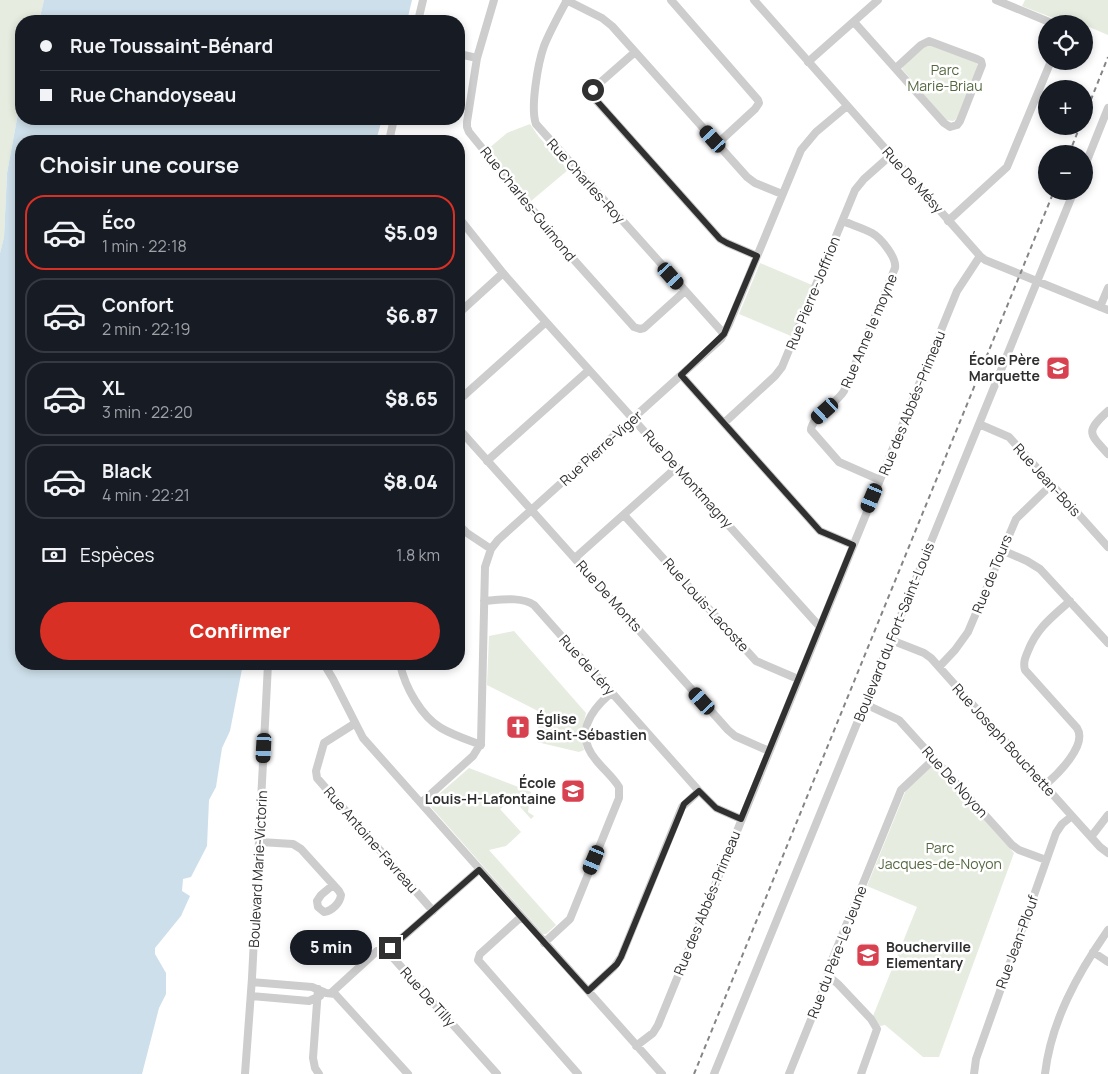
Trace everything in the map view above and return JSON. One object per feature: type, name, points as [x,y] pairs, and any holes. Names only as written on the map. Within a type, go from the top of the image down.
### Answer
[{"type":"street","points":[[419,15],[423,0]]},
{"type":"street","name":"Rue Charles-Guimond","points":[[494,0],[477,58],[467,122],[468,129],[585,272],[637,329],[647,326],[685,291]]},
{"type":"street","points":[[566,0],[608,22],[751,180],[782,194]]},
{"type":"street","name":"Rue Charles-Roy","points":[[566,0],[543,51],[533,102],[534,119],[544,134],[724,334]]},
{"type":"street","points":[[671,0],[759,103],[717,144]]},
{"type":"street","name":"Rue De Mésy","points":[[754,0],[980,256],[985,260],[1104,308]]},
{"type":"street","points":[[808,62],[878,0]]},
{"type":"street","points":[[996,0],[1038,17]]},
{"type":"street","points":[[854,22],[944,123],[954,126],[960,120],[982,66],[981,61],[978,59],[929,41],[921,45],[896,68]]},
{"type":"street","points":[[635,52],[594,88],[593,95],[720,239],[757,256]]},
{"type":"street","points":[[465,55],[477,58]]},
{"type":"street","points":[[948,220],[1007,167],[1046,70]]},
{"type":"street","name":"Rue Pierre-Viger","points":[[490,549],[724,334],[796,159],[816,132],[847,106]]},
{"type":"street","points":[[1093,146],[1108,108]]},
{"type":"street","name":"Rue Pierre-Joffrion","points":[[724,423],[775,376],[782,366],[859,184],[890,155]]},
{"type":"street","name":"Boulevard du Fort-Saint-Louis","points":[[714,1074],[1070,200]]},
{"type":"street","name":"Rue Anne le moyne","points":[[843,221],[875,235],[895,259],[895,268],[844,392],[838,400],[813,422],[811,430],[839,462],[880,480]]},
{"type":"street","name":"Rue De Montmagny","points":[[465,228],[546,322],[820,626]]},
{"type":"street","name":"Rue des Abbés-Primeau","points":[[636,1046],[652,1033],[658,1025],[957,291],[980,256]]},
{"type":"street","points":[[465,308],[503,273]]},
{"type":"street","points":[[1104,308],[1108,288]]},
{"type":"street","points":[[465,395],[546,322]]},
{"type":"street","points":[[488,461],[590,370]]},
{"type":"street","points":[[681,375],[820,531],[853,545]]},
{"type":"street","points":[[1108,411],[1093,425],[1092,433],[1093,438],[1108,454]]},
{"type":"street","name":"Rue Jean-Bois","points":[[979,424],[1009,437],[1107,543]]},
{"type":"street","name":"Rue De Monts","points":[[465,436],[728,730],[740,739],[769,751]]},
{"type":"street","points":[[575,558],[677,467]]},
{"type":"street","name":"Rue de Tours","points":[[939,667],[968,632],[1016,519],[1052,485]]},
{"type":"street","name":"Rue Louis-Lacoste","points":[[624,514],[756,661],[798,679]]},
{"type":"street","points":[[421,803],[473,756],[481,745],[485,567],[490,549],[465,532]]},
{"type":"street","points":[[1002,550],[1036,566],[1048,576],[1108,643]]},
{"type":"street","name":"Rue de Léry","points":[[484,601],[520,600],[531,603],[699,791],[716,808],[741,819]]},
{"type":"street","points":[[1045,785],[1065,765],[1079,743],[1080,735],[1077,728],[1025,670],[1024,663],[1031,642],[1039,628],[1070,601]]},
{"type":"street","name":"Rue Joseph Bouchette","points":[[891,640],[924,653],[939,667],[1091,837],[1108,853]]},
{"type":"street","name":"Boulevard Marie-Victorin","points":[[245,1074],[260,842],[268,670]]},
{"type":"street","points":[[328,670],[334,679],[354,724],[363,738],[662,1074]]},
{"type":"street","points":[[402,670],[420,706],[431,719],[447,731],[481,745]]},
{"type":"street","points":[[544,943],[570,919],[619,798],[619,787],[591,754],[586,736],[590,714],[611,693]]},
{"type":"street","name":"Rue De Noyon","points":[[864,704],[899,720],[1012,845],[1019,850],[1046,860]]},
{"type":"street","name":"Rue Antoine-Favreau","points":[[354,724],[324,743],[316,771],[317,778],[433,911]]},
{"type":"street","name":"Rue du Père-Le Jeune","points":[[789,1074],[827,978],[830,965],[901,790],[934,759]]},
{"type":"street","points":[[588,991],[617,964],[621,957],[682,807],[699,791]]},
{"type":"street","points":[[1091,837],[1108,815]]},
{"type":"street","name":"Rue Jean-Plouf","points":[[974,1074],[976,1059],[1058,828],[1072,816]]},
{"type":"street","points":[[260,842],[298,846],[333,885]]},
{"type":"street","points":[[251,996],[309,1000],[329,993],[377,951],[387,951],[479,870]]},
{"type":"street","points":[[522,917],[480,954],[479,963],[578,1074]]},
{"type":"street","points":[[1046,1074],[1050,1047],[1062,1011],[1078,977],[1108,930]]},
{"type":"street","name":"Rue De Tilly","points":[[387,951],[497,1074]]},
{"type":"street","points":[[1093,952],[1108,962]]},
{"type":"street","points":[[827,978],[832,979],[838,984],[871,1019],[876,1029],[861,1074]]},
{"type":"street","points":[[252,982],[312,987],[338,996],[408,1074]]},
{"type":"street","points":[[318,989],[312,1058],[319,1074]]},
{"type":"green space","points":[[0,0],[44,0],[40,15],[15,15],[16,125],[7,173],[4,237],[0,253]]},
{"type":"green space","points":[[1025,0],[1108,0],[1108,35],[1093,29],[1093,15],[1045,15],[1022,6]]},
{"type":"green space","name":"Parc Marie-Briau","points":[[929,45],[976,62],[978,66],[958,118],[953,121],[946,120],[902,69],[923,48]]},
{"type":"green space","points":[[530,124],[568,170],[531,201],[488,149],[507,133]]},
{"type":"green space","points":[[760,263],[812,285],[791,336],[739,314]]},
{"type":"green space","points":[[514,631],[586,713],[581,734],[584,750],[579,752],[537,742],[540,712],[487,685],[489,636]]},
{"type":"green space","name":"Parc Jacques-de-Noyon","points":[[931,767],[937,768],[1014,853],[939,1057],[923,1057],[885,1025],[880,1026],[873,1016],[917,907],[867,886],[906,790]]},
{"type":"green space","points":[[469,768],[531,792],[528,812],[534,816],[531,819],[513,799],[500,809],[521,832],[506,846],[489,850],[556,925],[546,934],[543,934],[430,806],[430,802]]},
{"type":"water","points":[[44,0],[412,0],[408,15],[40,15]]},
{"type":"water","points":[[16,125],[380,125],[378,135],[15,135],[15,670],[242,670],[230,731],[222,748],[216,787],[209,800],[207,846],[191,877],[183,879],[182,891],[190,896],[181,916],[155,948],[155,954],[166,973],[166,994],[159,1008],[142,1074],[0,1074],[0,253],[4,237],[7,173]]},
{"type":"railway","points":[[1093,94],[1108,57]]},
{"type":"railway","points":[[1073,145],[1076,135]]},
{"type":"railway","points":[[694,1074],[1050,200]]},
{"type":"place","name":"École Père Marquette","points":[[1058,368]]},
{"type":"place","name":"Église Saint-Sébastien","points":[[518,727]]},
{"type":"place","name":"École Louis-H-Lafontaine","points":[[573,791]]},
{"type":"place","name":"Boucherville Elementary","points":[[868,955]]},
{"type":"route","points":[[390,948],[479,870],[588,991],[617,964],[621,957],[684,804],[699,791],[716,808],[741,819],[853,545],[820,531],[681,375],[717,343],[724,334],[757,256],[720,239],[596,100],[592,93],[593,90]]}]
